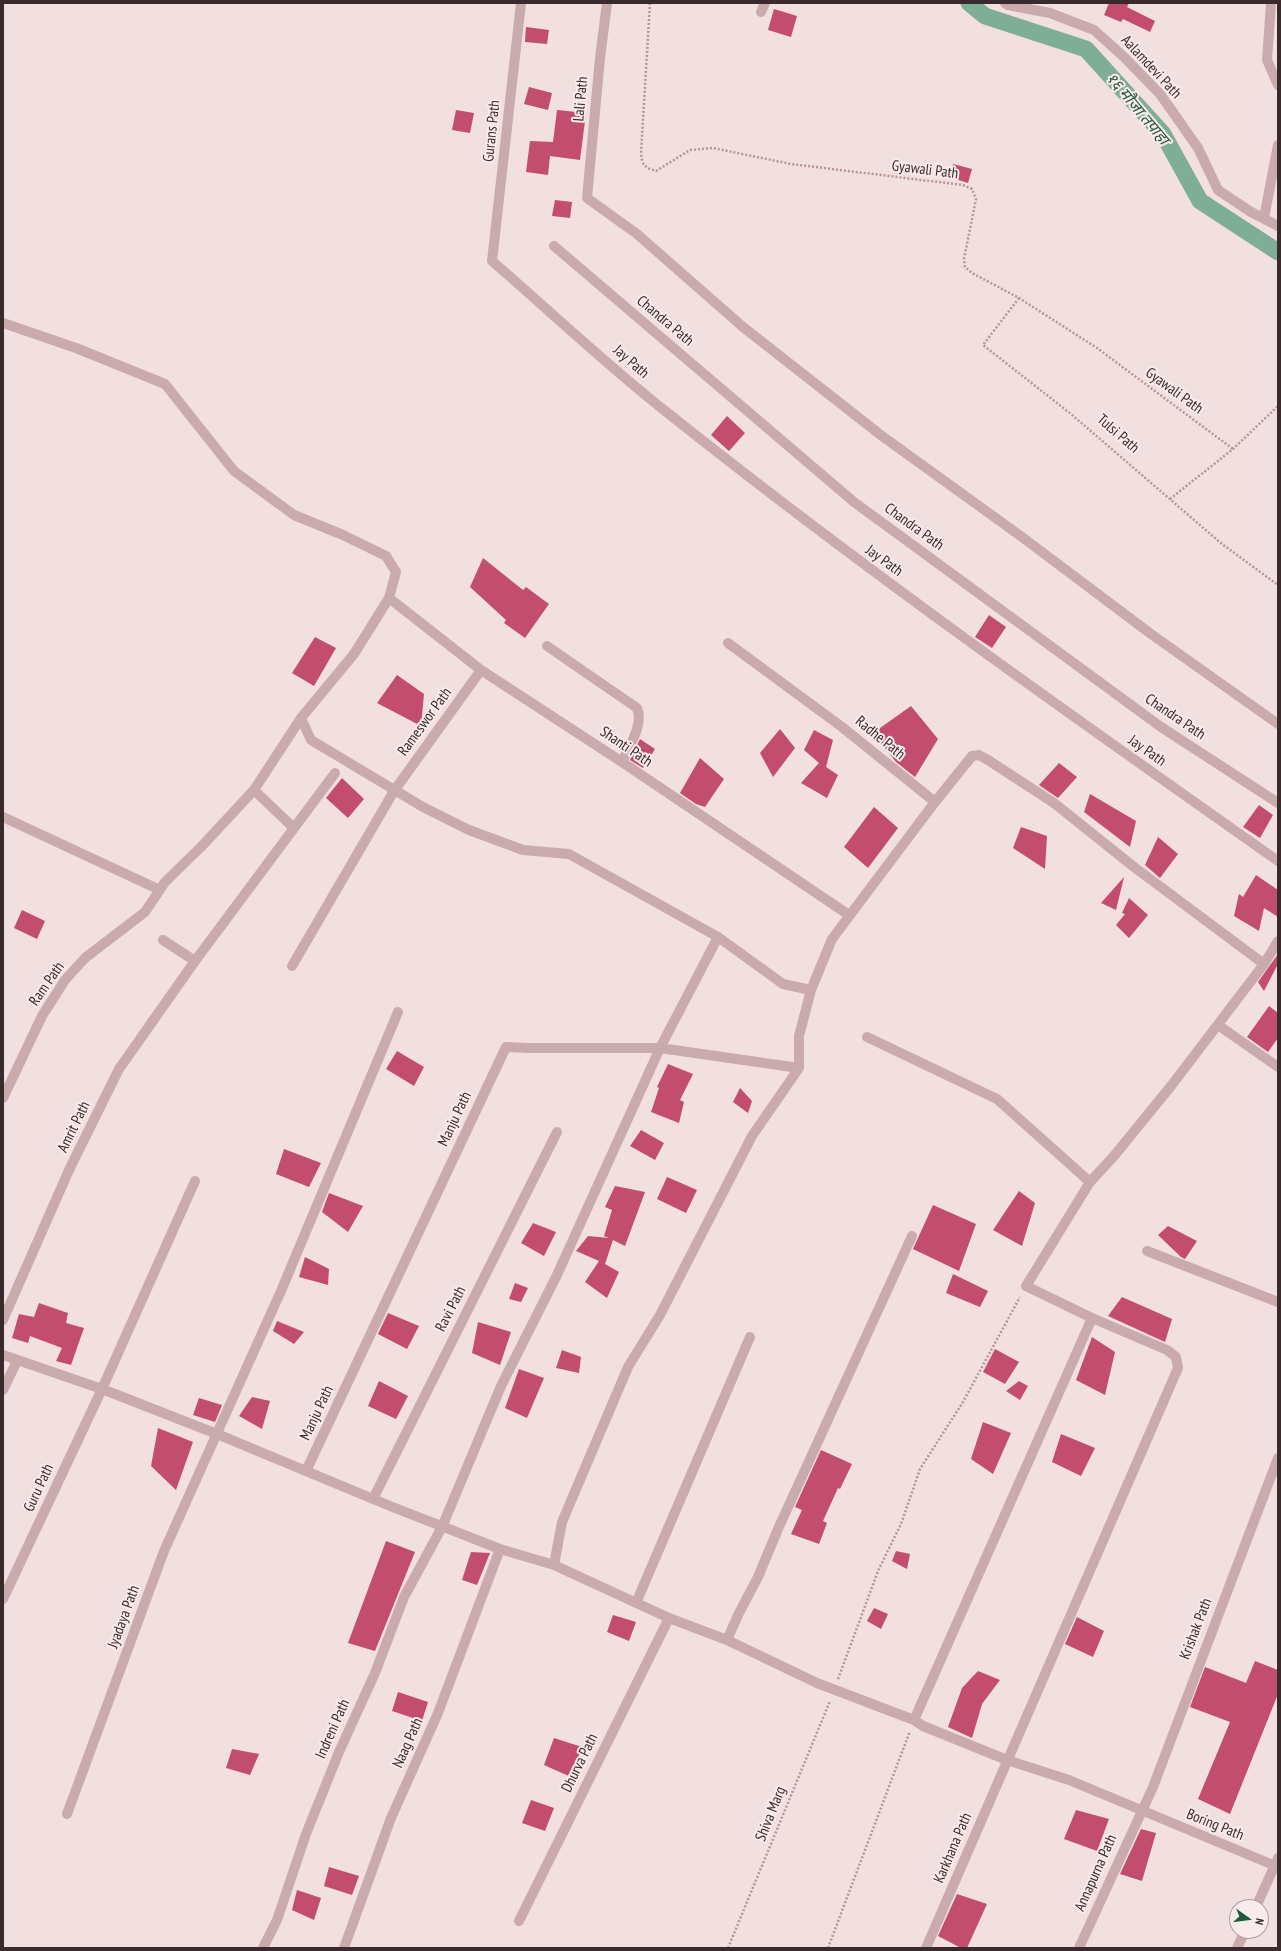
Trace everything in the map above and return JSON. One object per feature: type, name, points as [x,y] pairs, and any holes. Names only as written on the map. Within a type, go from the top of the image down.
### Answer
[{"type":"street","name":"Gurans Path","points":[[492,261],[521,3]]},
{"type":"street","name":"Lali Path","points":[[607,3],[600,58],[587,198],[637,234],[743,327],[882,436],[1022,537],[1151,634],[1278,724]]},
{"type":"street","name":"Aalamdevi Path","points":[[1005,3],[1008,6],[1050,14],[1094,30],[1123,56],[1160,94],[1198,148],[1218,190],[1278,226]]},
{"type":"street","points":[[1271,3],[1267,60],[1278,85]]},
{"type":"street","points":[[1264,218],[1278,144]]},
{"type":"street","name":"Chandra Path","points":[[554,246],[854,502],[1161,727],[1278,803]]},
{"type":"street","name":"Jay Path","points":[[492,261],[667,413],[845,551],[1128,756],[1278,861]]},
{"type":"street","name":"Ram Path","points":[[3,323],[76,348],[164,384],[234,471],[294,515],[343,535],[386,556],[396,572],[389,598],[354,654],[301,718],[254,790],[201,848],[165,882],[145,912],[84,958],[65,980],[42,1016],[3,1098]]},
{"type":"street","name":"Shanti Path","points":[[389,598],[481,670],[622,762],[848,916]]},
{"type":"street","name":"Radhe Path","points":[[728,643],[804,699],[936,802]]},
{"type":"street","points":[[547,646],[637,708],[640,715],[639,723],[622,762]]},
{"type":"street","name":"Rameswor Path","points":[[292,966],[394,791],[481,670]]},
{"type":"street","points":[[301,718],[311,740],[394,791],[469,830],[523,850],[569,854],[718,937],[783,984],[811,990]]},
{"type":"street","points":[[554,1565],[562,1522],[628,1367],[660,1315],[752,1136],[799,1068],[799,1036],[811,990],[832,939],[848,916],[900,852],[972,756],[979,756],[988,760],[1054,803],[1134,867],[1264,964]]},
{"type":"street","name":"Amrit Path","points":[[3,1320],[69,1170],[119,1069],[195,961],[335,773]]},
{"type":"street","points":[[254,790],[294,828]]},
{"type":"street","points":[[3,817],[160,890]]},
{"type":"street","name":"Indreni Path","points":[[263,1948],[277,1920],[306,1834],[338,1752],[375,1673],[404,1597],[442,1527],[501,1386],[557,1275],[660,1048],[718,937]]},
{"type":"street","points":[[163,940],[195,961]]},
{"type":"street","points":[[1026,1286],[1090,1182],[1128,1139],[1218,1025],[1264,964],[1278,941]]},
{"type":"street","name":"Jyadaya Path","points":[[67,1814],[164,1551],[281,1291],[398,1012]]},
{"type":"street","points":[[1218,1025],[1278,1067]]},
{"type":"street","points":[[867,1036],[997,1099],[1090,1182]]},
{"type":"street","name":"Manju Path","points":[[306,1471],[506,1046],[528,1048],[660,1048],[799,1068]]},
{"type":"street","name":"Ravi Path","points":[[373,1499],[557,1132]]},
{"type":"street","name":"Guru Path","points":[[3,1599],[102,1390],[195,1181]]},
{"type":"street","points":[[727,1640],[758,1577],[778,1529],[912,1236]]},
{"type":"street","points":[[1147,1251],[1278,1302]]},
{"type":"street","name":"Karkhana Path","points":[[926,1948],[1178,1368],[1176,1357],[1167,1350],[1092,1318],[1026,1286]]},
{"type":"street","points":[[914,1720],[1092,1318]]},
{"type":"street","points":[[636,1603],[750,1337]]},
{"type":"street","name":"Boring Path","points":[[3,1356],[102,1390],[217,1434],[442,1527],[500,1549],[554,1565],[668,1618],[727,1640],[817,1683],[835,1688],[914,1720],[923,1726],[1007,1760],[1070,1780],[1141,1811],[1277,1864]]},
{"type":"street","points":[[3,1390],[17,1361]]},
{"type":"street","name":"Krishak Path","points":[[1141,1811],[1153,1787],[1278,1458]]},
{"type":"street","name":"Naag Path","points":[[344,1948],[391,1818],[438,1712],[500,1549]]},
{"type":"street","name":"Dhurva Path","points":[[519,1921],[668,1618]]},
{"type":"street","name":"Annapurna Path","points":[[1079,1948],[1141,1811]]},
{"type":"street","points":[[1260,1899],[1277,1864]]},
{"type":"path","name":"Gyawali Path","points":[[650,3],[641,153],[642,164],[645,168],[656,171],[690,150],[713,148],[790,164],[962,185],[972,189],[976,199],[964,259],[965,267],[972,274],[1019,298],[1097,348],[1233,449]]},
{"type":"path","name":"Tulsi Path","points":[[1019,298],[983,345],[1071,414],[1222,544],[1278,585]]},
{"type":"path","points":[[1170,499],[1233,449],[1278,406]]},
{"type":"path","name":"Shiva Marg","points":[[728,1948],[835,1688],[853,1635],[878,1571],[902,1524],[920,1469],[963,1402],[1026,1286]]},
{"type":"path","points":[[828,1948],[914,1720]]},
{"type":"building","points":[[1109,3],[1129,3],[1127,7],[1155,21],[1150,32],[1123,19],[1121,22],[1104,15]]},
{"type":"building","points":[[774,9],[797,16],[791,37],[768,30]]},
{"type":"building","points":[[526,27],[549,30],[547,44],[525,42]]},
{"type":"building","points":[[529,87],[552,93],[548,110],[524,104]]},
{"type":"building","points":[[456,110],[474,113],[470,133],[452,130]]},
{"type":"building","points":[[557,110],[586,113],[580,160],[550,156],[548,175],[526,172],[530,141],[553,142]]},
{"type":"building","points":[[953,164],[972,169],[968,183],[949,177]]},
{"type":"building","points":[[555,200],[572,202],[570,218],[552,216]]},
{"type":"building","points":[[727,416],[745,433],[729,451],[711,435]]},
{"type":"building","points":[[483,558],[523,590],[526,587],[549,604],[525,638],[504,623],[506,620],[470,587]]},
{"type":"building","points":[[989,615],[1006,627],[992,648],[975,637]]},
{"type":"building","points":[[315,637],[336,648],[314,686],[292,673]]},
{"type":"building","points":[[397,675],[424,694],[421,726],[377,703]]},
{"type":"building","points":[[911,706],[938,739],[915,777],[896,762],[873,733]]},
{"type":"building","points":[[780,729],[795,748],[773,777],[760,753]]},
{"type":"building","points":[[814,730],[833,740],[826,767],[838,775],[827,798],[801,783],[819,763],[804,750]]},
{"type":"building","points":[[640,739],[655,749],[643,768],[630,760]]},
{"type":"building","points":[[700,758],[724,779],[705,807],[696,804],[680,793]]},
{"type":"building","points":[[1059,763],[1077,777],[1058,798],[1039,785]]},
{"type":"building","points":[[342,778],[364,799],[348,818],[326,798]]},
{"type":"building","points":[[1090,794],[1136,821],[1130,847],[1084,812]]},
{"type":"building","points":[[1259,805],[1273,815],[1260,838],[1243,827]]},
{"type":"building","points":[[874,807],[898,828],[868,868],[844,847]]},
{"type":"building","points":[[1021,827],[1047,836],[1045,869],[1013,848]]},
{"type":"building","points":[[1158,837],[1178,854],[1160,878],[1145,865]]},
{"type":"building","points":[[1256,875],[1278,890],[1278,917],[1264,908],[1259,931],[1234,916],[1239,894],[1243,897]]},
{"type":"building","points":[[1124,877],[1116,910],[1101,903]]},
{"type":"building","points":[[1129,898],[1148,915],[1129,938],[1116,925],[1125,914],[1122,913]]},
{"type":"building","points":[[22,910],[45,921],[37,939],[14,928]]},
{"type":"building","points":[[1278,954],[1278,964],[1264,991],[1258,982]]},
{"type":"building","points":[[1269,1006],[1278,1013],[1278,1038],[1268,1052],[1247,1037]]},
{"type":"building","points":[[397,1051],[424,1067],[414,1086],[386,1069]]},
{"type":"building","points":[[668,1064],[693,1074],[680,1100],[684,1102],[679,1123],[651,1112],[659,1088],[657,1087]]},
{"type":"building","points":[[740,1088],[752,1101],[748,1113],[733,1102]]},
{"type":"building","points":[[641,1130],[664,1143],[655,1160],[630,1146]]},
{"type":"building","points":[[284,1149],[321,1163],[309,1187],[276,1174]]},
{"type":"building","points":[[667,1177],[697,1190],[686,1213],[657,1199]]},
{"type":"building","points":[[615,1186],[645,1192],[625,1246],[613,1240],[605,1264],[619,1272],[607,1298],[585,1282],[599,1261],[576,1251],[588,1236],[609,1238],[604,1236],[612,1210],[605,1207]]},
{"type":"building","points":[[1019,1191],[1035,1203],[1022,1246],[993,1230]]},
{"type":"building","points":[[329,1193],[363,1206],[348,1232],[322,1212]]},
{"type":"building","points":[[933,1205],[976,1224],[959,1271],[913,1249]]},
{"type":"building","points":[[533,1223],[556,1232],[544,1256],[521,1243]]},
{"type":"building","points":[[1168,1226],[1197,1241],[1185,1259],[1158,1235]]},
{"type":"building","points":[[305,1257],[329,1269],[328,1285],[299,1277]]},
{"type":"building","points":[[953,1274],[988,1291],[980,1307],[946,1293]]},
{"type":"building","points":[[515,1283],[528,1288],[521,1302],[509,1299]]},
{"type":"building","points":[[1122,1297],[1172,1319],[1165,1342],[1108,1316]]},
{"type":"building","points":[[39,1303],[68,1313],[66,1323],[84,1328],[71,1365],[56,1361],[62,1348],[30,1336],[28,1343],[12,1338],[19,1314],[34,1317]]},
{"type":"building","points":[[388,1313],[419,1326],[407,1349],[378,1334]]},
{"type":"building","points":[[277,1321],[304,1332],[294,1344],[273,1331]]},
{"type":"building","points":[[478,1322],[511,1332],[500,1365],[472,1353]]},
{"type":"building","points":[[1092,1337],[1115,1352],[1105,1395],[1076,1380]]},
{"type":"building","points":[[995,1349],[1019,1362],[1005,1384],[983,1372]]},
{"type":"building","points":[[562,1350],[581,1357],[579,1373],[556,1368]]},
{"type":"building","points":[[519,1369],[544,1378],[527,1418],[505,1408]]},
{"type":"building","points":[[379,1381],[408,1396],[396,1419],[368,1406]]},
{"type":"building","points":[[1019,1381],[1028,1386],[1020,1400],[1006,1391]]},
{"type":"building","points":[[252,1397],[270,1401],[262,1429],[239,1416]]},
{"type":"building","points":[[199,1398],[222,1405],[215,1422],[193,1415]]},
{"type":"building","points":[[983,1422],[1011,1433],[993,1474],[971,1459]]},
{"type":"building","points":[[158,1428],[193,1442],[176,1490],[151,1466]]},
{"type":"building","points":[[1061,1434],[1095,1448],[1081,1476],[1052,1462]]},
{"type":"building","points":[[821,1450],[852,1464],[840,1489],[838,1488],[823,1521],[827,1523],[819,1544],[791,1534],[802,1510],[795,1507]]},
{"type":"building","points":[[386,1541],[415,1552],[375,1651],[348,1643]]},
{"type":"building","points":[[896,1551],[910,1554],[907,1569],[892,1561]]},
{"type":"building","points":[[471,1552],[490,1553],[477,1585],[462,1580]]},
{"type":"building","points":[[874,1608],[888,1614],[881,1629],[867,1621]]},
{"type":"building","points":[[613,1615],[636,1622],[629,1641],[607,1632]]},
{"type":"building","points":[[1077,1617],[1104,1631],[1093,1657],[1065,1644]]},
{"type":"building","points":[[1255,1661],[1278,1670],[1278,1694],[1230,1814],[1198,1799],[1230,1722],[1190,1707],[1205,1667],[1246,1683]]},
{"type":"building","points":[[978,1671],[1000,1680],[982,1704],[972,1738],[948,1727],[962,1688]]},
{"type":"building","points":[[398,1692],[428,1702],[422,1721],[392,1711]]},
{"type":"building","points":[[554,1738],[582,1747],[571,1777],[544,1765]]},
{"type":"building","points":[[232,1749],[259,1754],[250,1775],[226,1768]]},
{"type":"building","points":[[531,1800],[554,1808],[545,1831],[522,1823]]},
{"type":"building","points":[[1076,1810],[1109,1819],[1097,1851],[1064,1839]]},
{"type":"building","points":[[1141,1829],[1156,1833],[1142,1881],[1120,1874]]},
{"type":"building","points":[[329,1867],[359,1876],[352,1895],[324,1886]]},
{"type":"building","points":[[297,1890],[321,1898],[314,1920],[292,1910]]},
{"type":"building","points":[[957,1894],[987,1904],[967,1948],[961,1948],[938,1936]]},
{"type":"waterway","name":"१६ मौजा तपाहा","points":[[969,3],[985,16],[1086,49],[1163,134],[1200,201],[1278,252]]}]
